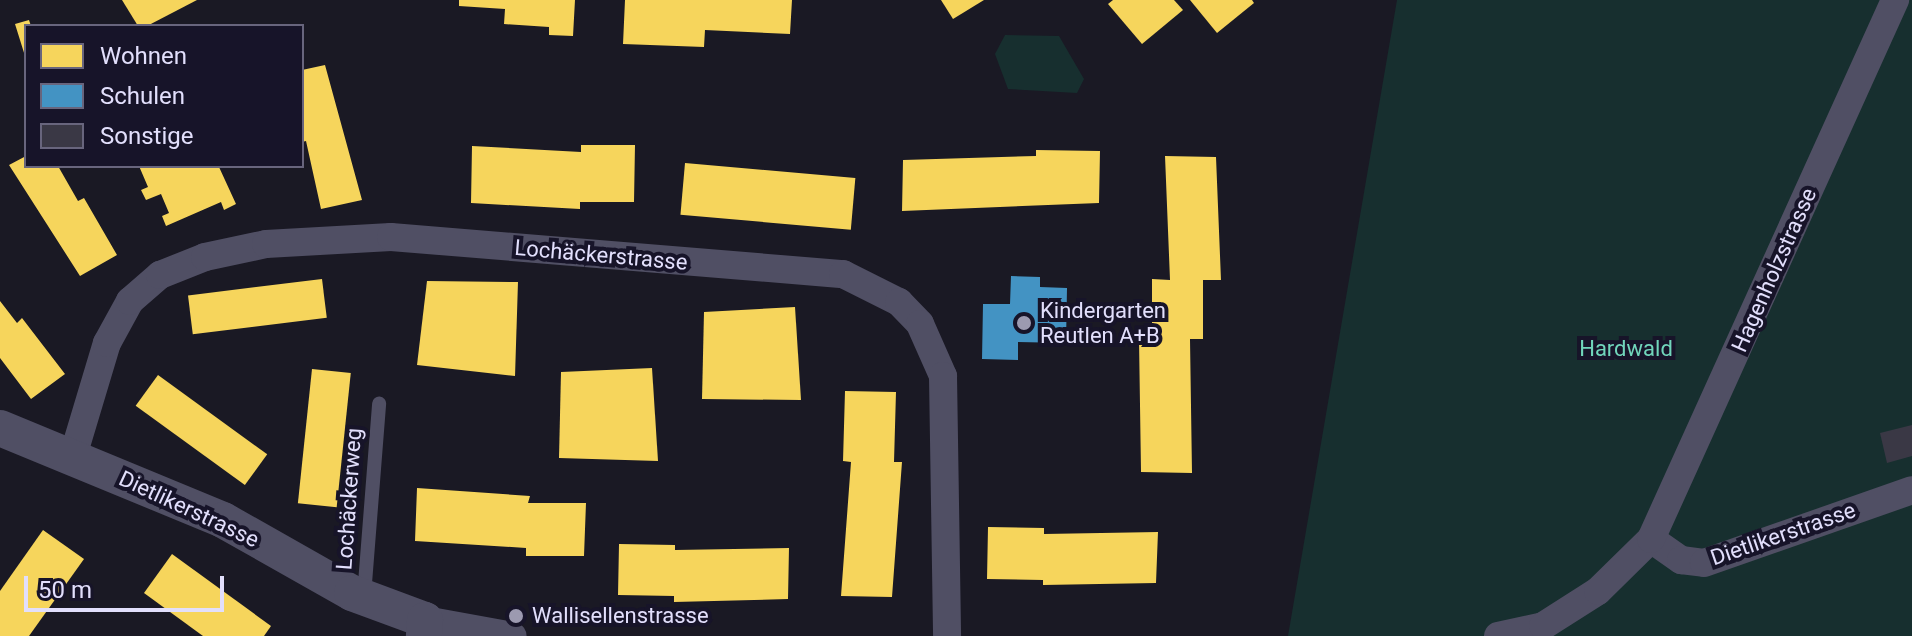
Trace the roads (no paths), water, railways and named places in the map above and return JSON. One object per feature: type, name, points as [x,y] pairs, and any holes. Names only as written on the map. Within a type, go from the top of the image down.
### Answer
[{"type":"street","name":"Hagenholzstrasse","points":[[1651,539],[1895,0]]},
{"type":"street","name":"Lochäckerstrasse","points":[[73,456],[107,343],[130,301],[160,275],[205,257],[266,244],[391,237],[843,274],[899,302],[920,324],[943,376],[947,636]]},
{"type":"street","name":"Dietlikerstrasse","points":[[0,428],[223,520],[424,628],[513,636]]},
{"type":"street","name":"Dietlikerstrasse","points":[[1651,539],[1681,560],[1704,563],[1912,490]]},
{"type":"street","points":[[1498,636],[1543,626],[1598,591],[1651,539]]},
{"type":"lane","name":"Lochäckerweg","points":[[364,597],[379,404]]},
{"type":"place","name":"Kindergarten Reutlen A+B","points":[[1024,323]]},
{"type":"place","name":"Wallisellenstrasse","points":[[516,616]]},
{"type":"park label","name":"Hardwald","points":[[1626,349]]}]
